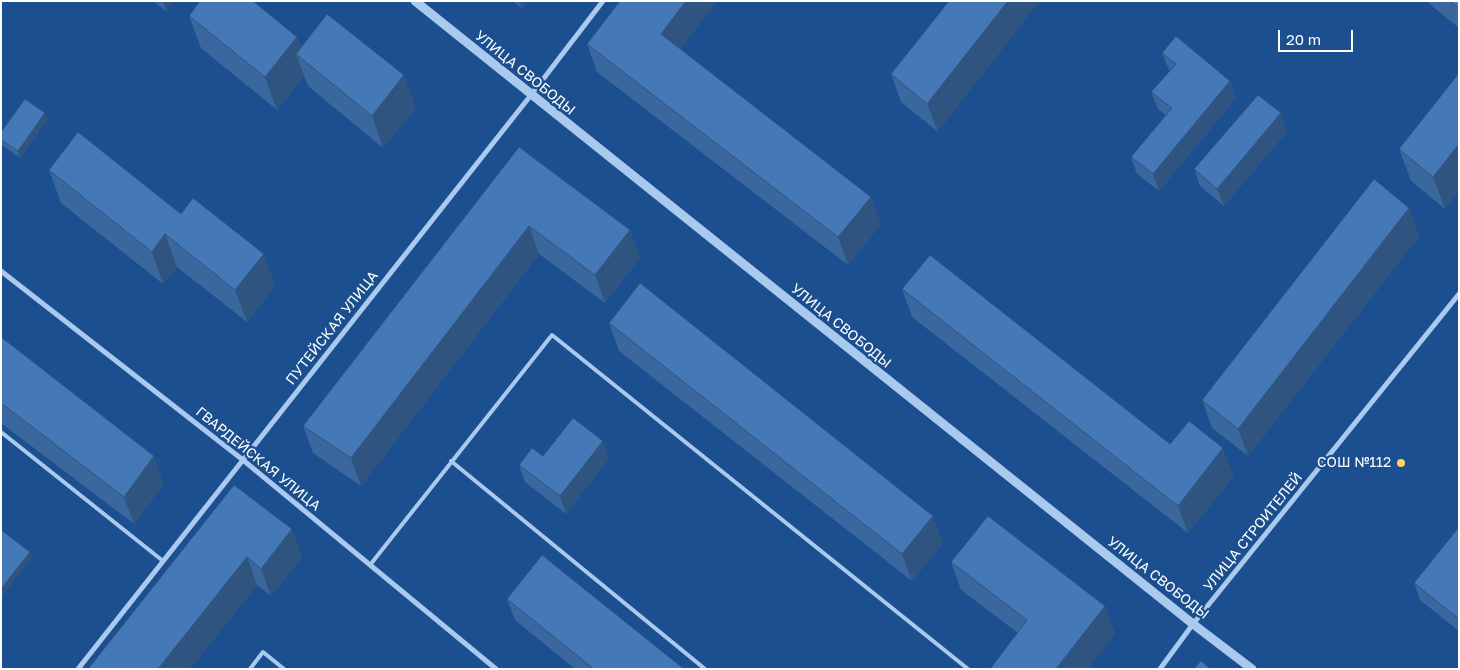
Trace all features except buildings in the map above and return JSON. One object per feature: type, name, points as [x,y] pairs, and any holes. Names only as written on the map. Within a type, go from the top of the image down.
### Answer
[{"type":"street","name":"УЛИЦА СВОБОДЫ","points":[[415,1],[531,96],[1252,669]]},
{"type":"street","name":"ПУТЕЙСКАЯ УЛИЦА","points":[[78,669],[531,96],[603,1]]},
{"type":"street","name":"ГВАРДЕЙСКАЯ УЛИЦА","points":[[1,271],[243,460],[496,669]]},
{"type":"street","name":"УЛИЦА СТРОИТЕЛЕЙ","points":[[1160,669],[1193,624],[1459,294]]},
{"type":"lane","points":[[370,565],[552,335],[968,669]]},
{"type":"lane","points":[[1,432],[163,561]]},
{"type":"lane","points":[[451,461],[705,669]]},
{"type":"lane","points":[[250,669],[263,652],[284,669]]},
{"type":"place","name":"СОШ №112","points":[[1401,463]]}]
